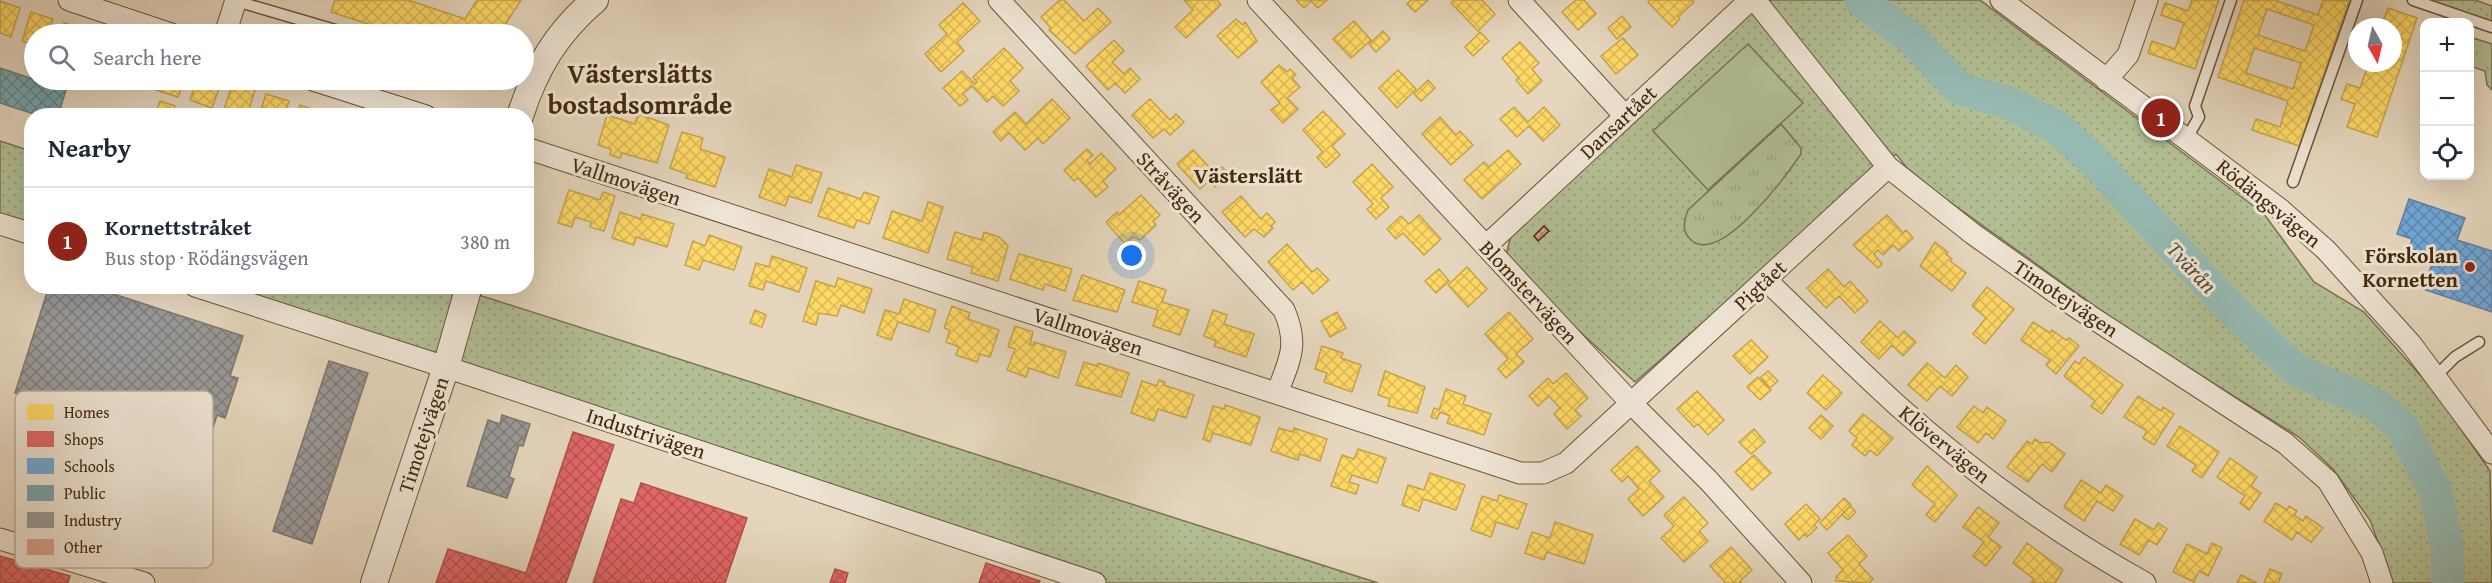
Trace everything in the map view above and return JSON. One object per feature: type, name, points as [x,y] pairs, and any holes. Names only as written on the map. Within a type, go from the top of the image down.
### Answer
[{"type":"street","points":[[69,0],[141,24]]},
{"type":"street","points":[[228,24],[236,0]]},
{"type":"street","points":[[534,80],[554,41],[595,0]]},
{"type":"street","name":"Stråvägen","points":[[999,0],[1284,310],[1293,331],[1293,352],[1277,393]]},
{"type":"street","name":"Blomstervägen","points":[[1258,0],[1631,403],[1709,481],[1801,583]]},
{"type":"street","points":[[1519,0],[1624,116]]},
{"type":"street","name":"Dansartået","points":[[1486,246],[1750,0]]},
{"type":"street","name":"Timotejvägen","points":[[1755,0],[1888,167],[1973,234],[2076,307],[2285,442],[2328,482],[2372,553],[2382,583]]},
{"type":"street","name":"Rödängsvägen","points":[[2001,0],[2281,210],[2326,250],[2411,344],[2492,453]]},
{"type":"street","points":[[2106,80],[2128,56],[2147,0]]},
{"type":"street","points":[[344,90],[401,108]]},
{"type":"street","points":[[523,108],[530,90]]},
{"type":"street","name":"Vallmovägen","points":[[534,151],[1520,473],[1543,473],[1566,463],[1631,403]]},
{"type":"street","name":"Pigtået","points":[[1631,403],[1888,167]]},
{"type":"street","points":[[0,224],[24,232]]},
{"type":"street","name":"Klövervägen","points":[[1766,280],[1898,406],[2000,489],[2097,557],[2145,583]]},
{"type":"street","name":"Industrivägen","points":[[220,294],[1095,583]]},
{"type":"street","name":"Timotejvägen","points":[[374,583],[446,367],[468,294]]},
{"type":"street","points":[[0,539],[15,544]]},
{"type":"street","points":[[95,568],[144,583]]},
{"type":"lane","points":[[236,0],[316,24]]},
{"type":"lane","points":[[2187,138],[2199,117],[2195,106],[2231,0]]},
{"type":"lane","points":[[2292,183],[2357,0]]},
{"type":"lane","points":[[2413,0],[2492,27]]},
{"type":"lane","points":[[2436,376],[2455,357],[2479,342]]},
{"type":"green space","points":[[1757,0],[1980,0],[2264,214],[2314,282],[2364,312],[2436,393],[2490,471],[2492,583],[2393,583],[2370,520],[2333,469],[2299,437],[2127,329],[1936,192],[1906,167],[1896,154],[1635,382],[1510,268],[1507,251],[1513,228]]},
{"type":"green space","points":[[2413,0],[2475,0],[2492,6],[2492,27],[2474,21],[2474,18],[2466,18]]},
{"type":"green space","points":[[2474,38],[2492,44],[2492,90],[2487,85],[2485,71],[2474,67]]},
{"type":"green space","points":[[1748,44],[1803,103],[1708,190],[1653,131]]},
{"type":"green space","points":[[1781,124],[1801,148],[1801,154],[1782,180],[1735,230],[1718,241],[1703,245],[1691,240],[1685,229],[1688,210]]},
{"type":"green space","points":[[0,141],[24,149],[24,232],[0,224]]},
{"type":"green space","points":[[216,294],[476,294],[1378,583],[1095,583]]},
{"type":"building: Homes","points":[[335,0],[408,0],[465,19],[477,0],[521,0],[505,24],[368,24],[331,12]]},
{"type":"building: Homes","points":[[1060,0],[1064,0],[1084,21],[1098,8],[1111,22],[1075,54],[1049,30],[1051,28],[1041,17]]},
{"type":"building: Homes","points":[[1184,0],[1217,0],[1221,5],[1186,38],[1175,27],[1193,10]]},
{"type":"building: Homes","points":[[1296,0],[1327,0],[1318,8],[1311,1],[1304,8]]},
{"type":"building: Homes","points":[[1411,0],[1428,0],[1415,12],[1407,4]]},
{"type":"building: Homes","points":[[1454,0],[1482,0],[1495,14],[1478,31],[1451,3]]},
{"type":"building: Homes","points":[[1576,0],[1584,0],[1596,14],[1578,30],[1562,12]]},
{"type":"building: Homes","points":[[1650,0],[1693,0],[1694,2],[1678,17],[1680,19],[1672,27],[1648,2]]},
{"type":"building: Homes","points":[[2192,0],[2219,0],[2195,69],[2148,53],[2152,41],[2175,49],[2184,23],[2161,15],[2165,3],[2188,11]]},
{"type":"building: Homes","points":[[2244,0],[2274,0],[2318,15],[2323,0],[2349,1],[2299,146],[2252,130],[2256,119],[2280,127],[2288,101],[2218,77]],"holes":[[[2267,9],[2314,25],[2305,51],[2258,35]],[[2254,48],[2301,63],[2293,89],[2246,73]]]},
{"type":"building: Homes","points":[[0,1],[20,8],[11,37],[0,33]]},
{"type":"building: Homes","points":[[963,3],[980,21],[957,42],[964,51],[941,72],[925,54],[947,34],[939,25]]},
{"type":"building: Homes","points":[[2388,8],[2417,18],[2402,63],[2402,18],[2384,18]]},
{"type":"building: Homes","points":[[31,12],[53,19],[51,24],[27,24]]},
{"type":"building: Homes","points":[[1622,16],[1631,27],[1617,39],[1608,28]]},
{"type":"building: Homes","points":[[1236,19],[1243,25],[1245,22],[1257,41],[1238,58],[1217,36]]},
{"type":"building: Homes","points":[[1354,21],[1371,40],[1351,58],[1333,39]]},
{"type":"building: Homes","points":[[1383,31],[1390,39],[1376,52],[1369,44]]},
{"type":"building: Homes","points":[[1480,32],[1489,41],[1473,56],[1465,47]]},
{"type":"building: Homes","points":[[1623,38],[1638,55],[1616,74],[1601,56]]},
{"type":"building: Homes","points":[[1114,40],[1124,51],[1112,62],[1124,74],[1130,68],[1140,79],[1125,93],[1115,83],[1108,90],[1086,66]]},
{"type":"building: Homes","points":[[1520,42],[1539,63],[1532,69],[1542,81],[1528,94],[1516,80],[1519,78],[1502,58]]},
{"type":"building: Homes","points":[[1004,48],[1023,68],[1010,81],[1019,91],[1003,106],[993,96],[987,102],[972,86],[963,94],[968,100],[960,106],[943,88],[962,71],[975,84],[977,82],[973,77]]},
{"type":"building: Homes","points":[[1279,65],[1287,72],[1290,69],[1296,75],[1292,78],[1300,87],[1287,98],[1298,109],[1283,123],[1271,110],[1280,103],[1261,82]]},
{"type":"building: Homes","points":[[1398,70],[1416,89],[1397,108],[1379,88]]},
{"type":"building: Homes","points":[[651,71],[663,74],[660,85],[648,81]]},
{"type":"building: Homes","points":[[2366,72],[2399,72],[2377,137],[2347,127],[2355,104],[2341,99],[2347,84],[2360,88]]},
{"type":"building: Homes","points":[[1428,80],[1435,88],[1421,101],[1414,94]]},
{"type":"building: Homes","points":[[156,90],[180,90],[178,97]]},
{"type":"building: Homes","points":[[194,90],[218,90],[212,108],[190,100]]},
{"type":"building: Homes","points":[[231,90],[255,90],[249,108],[224,108]]},
{"type":"building: Homes","points":[[266,94],[289,101],[287,108],[262,108]]},
{"type":"building: Homes","points":[[1052,99],[1070,118],[1043,144],[1038,138],[1025,150],[1009,133],[1001,141],[993,132],[1015,112],[1026,124]]},
{"type":"building: Homes","points":[[1150,99],[1170,120],[1176,114],[1184,122],[1170,135],[1164,129],[1153,138],[1132,115]]},
{"type":"building: Homes","points":[[160,101],[175,106],[174,108],[158,108]]},
{"type":"building: Homes","points":[[1514,107],[1528,122],[1544,107],[1560,125],[1543,141],[1529,126],[1517,137],[1500,119]]},
{"type":"building: Homes","points":[[1323,111],[1345,134],[1332,146],[1340,155],[1326,168],[1317,157],[1323,152],[1303,130]]},
{"type":"building: Homes","points":[[638,114],[669,125],[657,163],[622,153],[620,158],[610,155],[611,149],[598,145],[607,115],[635,124]]},
{"type":"building: Homes","points":[[1440,117],[1456,135],[1460,131],[1473,145],[1451,165],[1422,134]]},
{"type":"building: Homes","points":[[682,132],[703,138],[700,149],[725,157],[715,187],[686,178],[687,174],[670,168]]},
{"type":"building: Homes","points":[[1087,149],[1093,155],[1087,160],[1090,164],[1101,153],[1116,169],[1103,181],[1108,187],[1096,197],[1078,178],[1074,181],[1064,170]]},
{"type":"building: Homes","points":[[1193,150],[1215,173],[1222,167],[1229,174],[1215,187],[1209,181],[1200,189],[1177,164]]},
{"type":"building: Homes","points":[[1508,150],[1521,164],[1482,199],[1464,180],[1484,162],[1489,167]]},
{"type":"building: Homes","points":[[1372,164],[1393,187],[1381,198],[1389,207],[1376,219],[1367,209],[1373,204],[1353,182]]},
{"type":"building: Homes","points":[[796,165],[822,173],[811,203],[789,196],[785,206],[759,197],[769,169],[792,177]]},
{"type":"building: Homes","points":[[828,188],[861,199],[864,192],[879,197],[869,224],[857,220],[854,228],[818,216]]},
{"type":"building: Homes","points":[[569,190],[600,200],[603,192],[615,196],[604,231],[590,227],[591,222],[575,217],[572,227],[558,223]]},
{"type":"building: Homes","points":[[1141,195],[1160,215],[1153,221],[1156,225],[1140,240],[1133,237],[1125,244],[1106,222],[1117,212],[1119,215]]},
{"type":"building: Homes","points":[[1241,196],[1261,219],[1267,213],[1275,222],[1271,226],[1273,228],[1264,237],[1254,229],[1245,237],[1222,212]]},
{"type":"building: Homes","points":[[928,202],[943,207],[928,253],[883,238],[892,211],[922,221]]},
{"type":"building: Homes","points":[[620,212],[641,219],[642,214],[674,224],[667,247],[636,237],[634,245],[612,238]]},
{"type":"building: Homes","points":[[1419,215],[1441,239],[1424,255],[1403,233],[1396,239],[1387,229],[1401,216],[1409,224]]},
{"type":"building: Homes","points":[[1887,215],[1903,233],[1906,230],[1913,238],[1899,251],[1893,245],[1883,255],[1878,250],[1874,254],[1882,264],[1878,268],[1853,245]]},
{"type":"building: Homes","points":[[955,232],[982,240],[984,232],[999,237],[1008,246],[998,281],[971,273],[973,267],[947,259]]},
{"type":"building: Homes","points":[[709,235],[742,247],[734,270],[703,260],[699,270],[685,265],[693,241],[705,246]]},
{"type":"building: Homes","points":[[1935,242],[1948,252],[1946,254],[1952,259],[1950,261],[1966,273],[1952,291],[1920,266]]},
{"type":"building: Homes","points":[[1287,244],[1312,272],[1317,268],[1329,280],[1313,294],[1302,282],[1293,290],[1268,262]]},
{"type":"building: Homes","points":[[1019,254],[1072,269],[1065,291],[1045,284],[1043,290],[1010,279]]},
{"type":"building: Homes","points":[[772,256],[807,268],[799,292],[766,281],[763,290],[749,286],[756,263],[769,267]]},
{"type":"building: Homes","points":[[1467,267],[1487,289],[1468,307],[1448,285]]},
{"type":"building: Homes","points":[[1439,269],[1449,281],[1436,293],[1425,281]]},
{"type":"building: Homes","points":[[1828,269],[1844,287],[1850,281],[1868,301],[1855,313],[1839,296],[1826,308],[1807,288]]},
{"type":"building: Homes","points":[[1082,275],[1125,290],[1117,312],[1073,300]]},
{"type":"building: Homes","points":[[838,278],[872,289],[864,313],[841,305],[837,316],[819,313],[816,325],[803,321],[816,281],[835,287]]},
{"type":"building: Homes","points":[[1139,281],[1166,290],[1162,302],[1189,310],[1180,335],[1153,326],[1158,310],[1132,302]]},
{"type":"building: Homes","points":[[1987,287],[2014,309],[1985,344],[1973,334],[1986,318],[1972,306]]},
{"type":"building: Homes","points":[[904,299],[936,310],[929,332],[898,322],[891,340],[877,335],[885,310],[899,314]]},
{"type":"building: Homes","points":[[952,306],[970,313],[968,319],[999,330],[990,357],[980,354],[977,362],[956,355],[959,347],[946,342],[950,330],[944,328]]},
{"type":"building: Homes","points":[[755,310],[766,315],[762,327],[750,323]]},
{"type":"building: Homes","points":[[1213,310],[1227,315],[1224,324],[1254,334],[1246,357],[1214,346],[1216,341],[1204,336]]},
{"type":"building: Homes","points":[[1337,312],[1346,328],[1330,337],[1321,321]]},
{"type":"building: Homes","points":[[1509,312],[1533,339],[1516,354],[1524,362],[1506,378],[1498,369],[1508,359],[1485,334]]},
{"type":"building: Homes","points":[[1880,321],[1898,338],[1904,331],[1916,342],[1903,356],[1892,345],[1879,359],[1861,342]]},
{"type":"building: Homes","points":[[2033,322],[2050,333],[2052,330],[2066,340],[2069,338],[2079,346],[2056,374],[2046,365],[2050,360],[2021,340]]},
{"type":"building: Homes","points":[[1015,326],[1033,332],[1030,344],[1034,345],[1034,342],[1066,352],[1058,378],[1029,368],[1026,377],[1007,370],[1015,349],[1008,347]]},
{"type":"building: Homes","points":[[1751,340],[1768,357],[1750,374],[1733,356]]},
{"type":"building: Homes","points":[[1322,346],[1343,353],[1341,358],[1361,365],[1352,392],[1324,382],[1327,373],[1315,369]]},
{"type":"building: Homes","points":[[2084,357],[2123,385],[2102,414],[2091,406],[2095,401],[2064,376],[2075,361],[2079,364]]},
{"type":"building: Homes","points":[[1084,362],[1097,366],[1098,363],[1129,373],[1121,397],[1076,385]]},
{"type":"building: Homes","points":[[1927,363],[1945,378],[1956,365],[1968,377],[1952,396],[1940,386],[1927,401],[1908,385]]},
{"type":"building: Homes","points":[[1385,371],[1425,387],[1417,413],[1388,406],[1390,399],[1378,395]]},
{"type":"building: Homes","points":[[1768,371],[1778,381],[1770,388],[1761,377]]},
{"type":"building: Homes","points":[[1566,373],[1588,398],[1575,410],[1581,416],[1567,429],[1554,414],[1560,408],[1549,396],[1538,406],[1529,396],[1548,378],[1553,384]]},
{"type":"building: Homes","points":[[1823,375],[1842,393],[1826,410],[1807,393]]},
{"type":"building: Homes","points":[[1758,377],[1771,390],[1760,400],[1747,387]]},
{"type":"building: Homes","points":[[1159,380],[1165,382],[1164,385],[1194,395],[1186,418],[1158,409],[1154,421],[1131,413],[1142,381],[1157,386]]},
{"type":"building: Homes","points":[[1446,389],[1466,396],[1463,404],[1491,414],[1484,435],[1447,423],[1450,416],[1440,412],[1437,419],[1431,417],[1434,408],[1439,410]]},
{"type":"building: Homes","points":[[1697,391],[1724,420],[1708,435],[1698,424],[1694,427],[1677,409]]},
{"type":"building: Homes","points":[[2138,396],[2161,411],[2163,407],[2174,414],[2154,445],[2143,438],[2147,431],[2124,417]]},
{"type":"building: Homes","points":[[1225,405],[1260,417],[1251,445],[1213,433],[1210,442],[1203,439],[1213,406],[1224,409]]},
{"type":"building: Homes","points":[[1974,406],[1983,413],[1987,407],[2006,421],[1993,439],[1986,433],[1978,443],[1957,427]]},
{"type":"building: Homes","points":[[1863,414],[1893,438],[1877,456],[1870,450],[1865,456],[1852,445],[1857,438],[1849,431]]},
{"type":"building: Homes","points":[[1821,415],[1833,426],[1821,439],[1809,428]]},
{"type":"building: Homes","points":[[2180,426],[2219,452],[2202,478],[2192,471],[2196,465],[2167,446]]},
{"type":"building: Homes","points":[[1279,428],[1293,432],[1294,428],[1327,439],[1320,461],[1300,454],[1298,460],[1271,451]]},
{"type":"building: Homes","points":[[1754,429],[1765,442],[1751,454],[1739,442]]},
{"type":"building: Homes","points":[[2035,439],[2041,443],[2049,442],[2065,454],[2052,472],[2042,464],[2028,482],[2007,467],[2027,441],[2032,444]]},
{"type":"building: Homes","points":[[1637,446],[1660,471],[1649,481],[1664,497],[1643,516],[1628,499],[1639,489],[1628,476],[1622,482],[1611,470]]},
{"type":"building: Homes","points":[[1358,449],[1386,458],[1377,483],[1352,475],[1349,482],[1359,485],[1356,494],[1331,486],[1342,455],[1354,459]]},
{"type":"building: Homes","points":[[1754,455],[1771,473],[1752,490],[1735,472]]},
{"type":"building: Homes","points":[[2230,458],[2257,477],[2251,486],[2261,493],[2249,510],[2240,503],[2245,496],[2217,477]]},
{"type":"building: Homes","points":[[1927,466],[1957,495],[1935,522],[1926,515],[1935,504],[1912,485]]},
{"type":"building: Homes","points":[[1430,473],[1465,485],[1456,510],[1423,499],[1419,511],[1402,505],[1408,485],[1424,490]]},
{"type":"building: Homes","points":[[2081,480],[2101,493],[2106,485],[2123,496],[2113,511],[2097,501],[2084,521],[2064,507]]},
{"type":"building: Homes","points":[[1499,495],[1527,504],[1518,529],[1496,522],[1491,537],[1471,530],[1482,496],[1497,501]]},
{"type":"building: Homes","points":[[1684,497],[1708,523],[1699,531],[1708,541],[1684,562],[1661,538],[1674,526],[1664,515]]},
{"type":"building: Homes","points":[[1844,498],[1851,505],[1827,530],[1820,523]]},
{"type":"building: Homes","points":[[2276,503],[2287,510],[2289,506],[2297,511],[2294,515],[2303,521],[2306,516],[2323,528],[2311,542],[2297,532],[2292,540],[2264,521]]},
{"type":"building: Homes","points":[[1806,504],[1820,519],[1814,525],[1817,528],[1807,537],[1804,534],[1799,540],[1785,524]]},
{"type":"building: Homes","points":[[1850,506],[1856,512],[1848,520],[1842,515]]},
{"type":"building: Homes","points":[[1978,507],[1999,523],[1988,537],[2001,547],[1986,566],[1973,556],[1984,542],[1963,527]]},
{"type":"building: Homes","points":[[2135,519],[2154,530],[2158,523],[2167,529],[2157,545],[2149,540],[2139,555],[2120,544]]},
{"type":"building: Homes","points":[[1555,522],[1593,535],[1584,564],[1547,552],[1544,560],[1525,553],[1532,532],[1550,538]]},
{"type":"building: Homes","points":[[1848,535],[1867,556],[1859,564],[1873,579],[1869,583],[1836,581],[1836,577],[1843,570],[1828,553]]},
{"type":"building: Homes","points":[[2027,543],[2063,570],[2055,583],[2031,583],[2034,579],[2013,563]]},
{"type":"building: Homes","points":[[2212,543],[2222,548],[2208,576],[2199,571],[2194,582],[2173,572],[2187,544],[2207,554]]},
{"type":"building: Homes","points":[[1731,547],[1752,570],[1740,581],[1742,583],[1726,583],[1710,566]]},
{"type":"building: Homes","points":[[2270,569],[2282,574],[2278,583],[2264,583]]},
{"type":"building: Homes","points":[[2241,575],[2257,583],[2237,583]]},
{"type":"building: Shops","points":[[573,432],[614,445],[566,583],[436,583],[448,549],[526,573]]},
{"type":"building: Shops","points":[[641,483],[747,518],[725,583],[593,583],[621,499],[634,503]]},
{"type":"building: Shops","points":[[0,556],[15,560],[15,568],[42,568],[70,576],[68,583],[0,583]]},
{"type":"building: Shops","points":[[986,563],[1040,581],[1039,583],[979,583]]},
{"type":"building: Shops","points":[[835,569],[848,573],[845,583],[830,583]]},
{"type":"building: Schools","points":[[2409,199],[2465,218],[2457,240],[2492,251],[2492,312],[2423,289],[2432,264],[2407,256],[2412,239],[2397,234]]},
{"type":"building: Public","points":[[0,68],[24,76],[24,90],[66,90],[60,108],[24,108],[24,111],[0,103]]},
{"type":"building: Industry","points":[[46,294],[114,294],[243,336],[230,376],[238,378],[225,418],[217,415],[213,428],[213,391],[16,391]]},
{"type":"building: Industry","points":[[329,361],[368,373],[312,544],[273,531]]},
{"type":"building: Industry","points":[[502,415],[530,424],[523,446],[519,445],[509,477],[514,479],[507,498],[467,486],[488,420],[500,424]]},
{"type":"building: Other","points":[[1544,226],[1549,231],[1538,241],[1534,236]]},
{"type":"waterway","name":"Tvärån","points":[[1861,0],[1913,40],[1960,89],[2009,103],[2057,127],[2092,159],[2237,315],[2297,371],[2376,405],[2401,426],[2436,492],[2447,546],[2448,583]]},
{"type":"place","name":"Kornettstråket","points":[[2161,118]]},
{"type":"place","name":"Förskolan Kornetten","points":[[2470,267]]},
{"type":"district","name":"Västerslätts bostadsområde","points":[[640,88]]},
{"type":"district","name":"Västerslätt","points":[[1248,175]]}]
